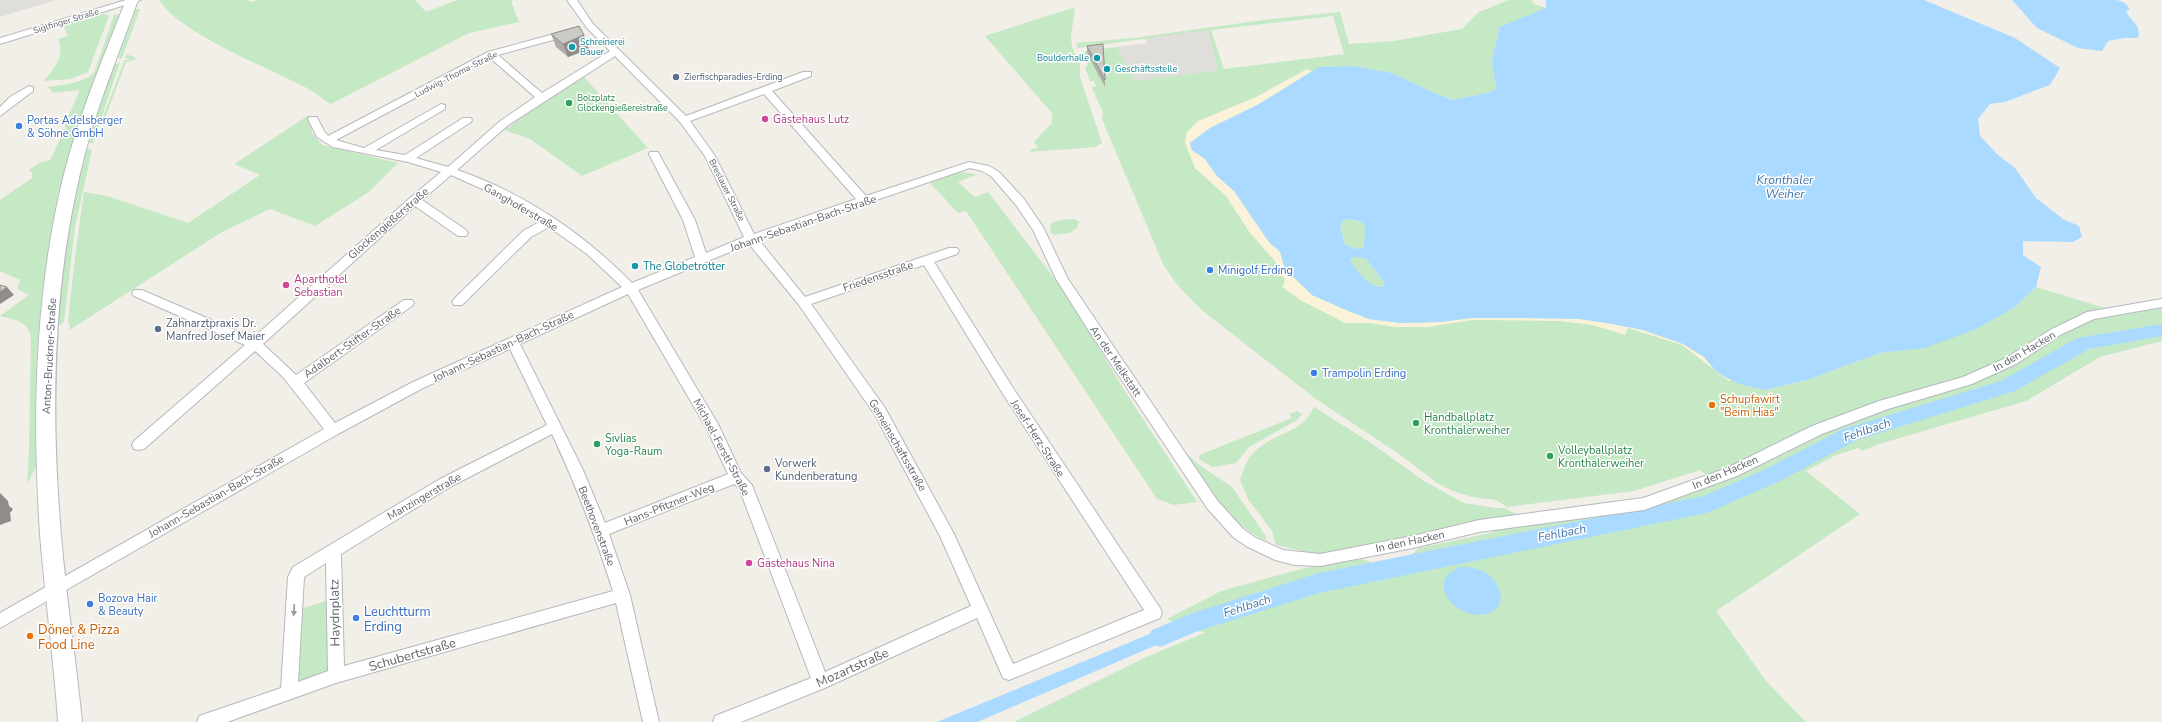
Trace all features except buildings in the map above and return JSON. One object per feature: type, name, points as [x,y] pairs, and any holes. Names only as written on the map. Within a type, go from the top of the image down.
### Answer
[{"type":"main road","name":"Anton-Bruckner-Straße","points":[[70,722],[49,510],[45,410],[46,367],[52,290],[61,227],[78,153],[133,0]]},
{"type":"street","name":"Siglfinger Straße","points":[[0,41],[133,0]]},
{"type":"street","name":"Breslauer Straße","points":[[572,0],[583,28],[615,52],[684,120],[713,162],[752,239]]},
{"type":"street","name":"Ludwig-Thoma-Straße","points":[[328,140],[491,54],[583,28]]},
{"type":"street","name":"Glockengießerstraße","points":[[139,445],[256,345],[307,295],[414,200],[502,125],[541,97],[615,52]]},
{"type":"street","points":[[491,54],[541,97]]},
{"type":"street","points":[[684,120],[807,74]]},
{"type":"street","points":[[0,113],[14,99],[30,89]]},
{"type":"street","points":[[765,89],[864,201]]},
{"type":"street","points":[[367,151],[441,107]]},
{"type":"street","points":[[313,119],[320,135],[328,140]]},
{"type":"street","points":[[406,159],[467,120]]},
{"type":"street","name":"Ganghoferstraße","points":[[328,140],[367,151],[450,170],[510,197],[550,221],[597,258],[631,288]]},
{"type":"street","points":[[654,154],[689,220],[702,260]]},
{"type":"street","name":"Johann-Sebastian-Bach-Straße","points":[[0,621],[56,587],[332,430],[418,385],[631,288],[752,239],[960,167],[977,166]]},
{"type":"street","name":"An der Melkstatt","points":[[977,166],[995,174],[1020,202],[1039,230],[1062,279],[1093,328],[1212,504],[1238,533],[1267,550]]},
{"type":"street","points":[[414,200],[462,233]]},
{"type":"street","points":[[458,302],[527,234],[550,221]]},
{"type":"street","name":"Gemeinschaftsstraße","points":[[752,239],[803,302],[880,412],[930,501],[961,563],[1009,673]]},
{"type":"street","name":"Friedensstraße","points":[[803,302],[953,250]]},
{"type":"street","name":"Josef-Herz-Straße","points":[[927,260],[1008,391],[1154,613],[1009,673]]},
{"type":"street","name":"Michael-Ferstl-Straße","points":[[631,288],[714,428],[736,476],[744,485],[821,682]]},
{"type":"street","points":[[138,293],[256,345],[268,353],[296,382],[332,430]]},
{"type":"street","name":"Adalbert-Stifter-Straße","points":[[296,382],[408,303]]},
{"type":"street","name":"In den Hacken","points":[[1267,550],[1280,556],[1295,559],[1320,560],[1413,542],[1479,526],[1644,504],[1732,472],[1832,425],[1884,405],[1967,381],[2011,361],[2056,332],[2091,315],[2162,303]]},
{"type":"street","name":"Beethovenstraße","points":[[513,342],[576,470],[601,531],[622,595],[651,722]]},
{"type":"street","name":"Manzingerstraße","points":[[289,692],[296,577],[298,572],[445,483],[554,427]]},
{"type":"street","name":"Hans-Pfitzner-Weg","points":[[601,531],[736,476]]},
{"type":"street","name":"Haydnplatz","points":[[333,550],[336,676]]},
{"type":"street","name":"Schubertstraße","points":[[204,722],[336,676],[622,595]]},
{"type":"street","name":"Mozartstraße","points":[[721,722],[821,682],[981,609]]},
{"type":"shaded area","points":[[0,0],[56,0],[0,17]]},
{"type":"shaded area","points":[[1208,30],[1219,70],[1135,81],[1116,47],[1147,43],[1145,38]]},
{"type":"green space","points":[[159,0],[248,0],[250,2],[258,0],[415,0],[426,12],[457,0],[515,0],[511,1],[519,22],[469,33],[331,104],[305,87],[226,49],[205,37],[170,13]]},
{"type":"green space","points":[[1509,0],[1532,0],[1533,4],[1547,8],[1499,27],[1492,65],[1497,88],[1490,92],[1454,100],[1434,93],[1392,73],[1352,66],[1319,67],[1259,104],[1210,128],[1282,261],[1471,318],[1579,319],[1643,330],[1683,344],[1704,357],[1725,377],[1739,384],[1766,390],[1807,380],[1880,353],[1925,348],[2015,307],[2036,287],[2125,314],[2162,308],[2162,341],[2100,357],[2026,401],[1879,444],[1862,451],[1858,448],[1836,455],[1806,471],[1860,514],[1716,611],[1766,681],[1806,722],[1014,722],[1148,656],[1207,632],[1193,631],[1167,619],[1221,591],[1305,568],[1362,559],[1379,565],[1407,559],[1419,548],[1486,534],[1521,522],[1647,507],[1716,484],[1700,470],[1634,491],[1507,507],[1496,500],[1472,497],[1453,491],[1437,483],[1399,454],[1316,399],[1208,315],[1183,291],[1163,264],[1102,119],[1103,113],[1092,87],[1096,86],[1094,81],[1090,81],[1085,68],[1088,65],[1082,54],[1086,51],[1116,47],[1135,81],[1218,70],[1208,30],[1078,48],[1076,43],[1133,38],[1271,19],[1340,12],[1349,44],[1393,41],[1462,29],[1479,12]],"holes":[[[1333,16],[1344,54],[1224,69],[1211,30]]]},
{"type":"green space","points":[[1075,7],[1071,38],[1072,47],[1080,64],[1080,77],[1102,143],[1095,147],[1030,152],[1031,149],[1038,148],[1034,142],[1052,123],[1052,113],[985,36]]},
{"type":"green space","points":[[136,9],[140,9],[122,58],[118,58]]},
{"type":"green space","points":[[104,14],[109,16],[88,72],[70,79],[44,81],[59,57],[60,45],[58,39],[68,36],[63,25]]},
{"type":"green space","points":[[118,14],[118,18],[76,129],[58,193],[43,291],[38,368],[38,463],[27,484],[31,336],[23,324],[0,316],[29,295],[17,289],[20,280],[0,271],[0,200],[32,178],[32,173],[29,170],[39,163],[50,160],[61,137],[66,133],[65,124],[80,90],[53,93],[48,87],[78,81],[89,77],[94,73],[114,15]]},
{"type":"green space","points":[[127,54],[137,59],[126,62],[104,121],[102,120],[124,61],[131,59],[125,58]]},
{"type":"green space","points":[[120,62],[93,143],[87,143],[113,65]]},
{"type":"green space","points":[[583,76],[648,148],[582,176],[530,139],[504,130]]},
{"type":"green space","points":[[309,115],[312,133],[322,145],[398,163],[369,192],[315,226],[270,209],[222,232],[68,331],[70,325],[68,321],[76,249],[84,192],[107,196],[188,223],[260,175],[234,164]]},
{"type":"green space","points":[[86,150],[92,150],[75,227],[64,322],[60,325],[58,315],[64,250],[72,205]]},
{"type":"green space","points":[[959,172],[978,174],[958,182],[975,197],[988,192],[1067,295],[1121,385],[1197,502],[1174,505],[1157,499],[966,211],[958,213],[930,183]]},
{"type":"green space","points":[[1074,219],[1079,222],[1077,228],[1070,233],[1054,235],[1050,231],[1051,223],[1061,220]]},
{"type":"green space","points":[[1347,219],[1361,222],[1365,226],[1364,247],[1357,249],[1345,245],[1340,226],[1343,221]]},
{"type":"green space","points":[[1357,257],[1366,259],[1384,282],[1384,286],[1379,287],[1369,283],[1360,274],[1350,261],[1351,258]]},
{"type":"green space","points":[[1314,407],[1371,443],[1424,481],[1464,503],[1495,508],[1505,508],[1518,515],[1412,538],[1327,553],[1312,553],[1276,545],[1272,531],[1248,499],[1240,480],[1248,460],[1256,450],[1272,439],[1296,428],[1303,423]]},
{"type":"green space","points":[[1297,411],[1302,414],[1297,420],[1249,447],[1236,463],[1212,467],[1199,459],[1199,455],[1292,418],[1289,414]]},
{"type":"green space","points":[[1186,453],[1198,464],[1232,487],[1265,535],[1267,541],[1253,534],[1230,515],[1210,492],[1183,454]]},
{"type":"green space","points":[[330,600],[327,675],[298,682],[300,609]]},
{"type":"sand","points":[[1307,69],[1312,71],[1259,104],[1210,128],[1190,143],[1192,150],[1205,159],[1217,176],[1234,191],[1269,242],[1280,252],[1282,261],[1297,281],[1306,287],[1312,295],[1369,319],[1401,323],[1441,322],[1471,318],[1522,318],[1579,319],[1624,326],[1643,330],[1683,344],[1704,357],[1715,370],[1732,380],[1729,381],[1682,345],[1628,328],[1625,335],[1593,325],[1559,321],[1472,320],[1428,327],[1395,327],[1369,323],[1345,323],[1302,301],[1282,287],[1285,280],[1275,261],[1250,233],[1226,196],[1195,168],[1185,143],[1187,132],[1198,121],[1256,97]]},
{"type":"water","name":"Kronthaler Weiher","points":[[1546,0],[1924,0],[2015,38],[2060,68],[2050,85],[2005,102],[1990,104],[1978,119],[1980,136],[1998,155],[2015,168],[2036,198],[2063,219],[2079,226],[2082,237],[2073,242],[2023,241],[2023,255],[2041,267],[2036,287],[2015,307],[1976,329],[1925,348],[1880,353],[1807,380],[1766,390],[1739,384],[1725,377],[1715,370],[1704,357],[1683,344],[1643,330],[1606,323],[1579,319],[1471,318],[1441,322],[1401,323],[1369,319],[1348,311],[1312,295],[1285,269],[1280,252],[1269,242],[1234,191],[1217,176],[1205,159],[1192,150],[1190,143],[1210,128],[1259,104],[1319,67],[1352,66],[1392,73],[1434,93],[1454,100],[1490,92],[1497,88],[1492,65],[1499,27],[1546,8]],"holes":[[[1348,219],[1361,222],[1365,226],[1364,247],[1357,249],[1345,245],[1340,226],[1343,221]],[[1357,257],[1366,259],[1384,282],[1384,286],[1379,287],[1369,283],[1360,274],[1350,261],[1351,258]]]},
{"type":"water","points":[[2012,0],[2117,0],[2125,3],[2130,9],[2126,11],[2137,26],[2139,33],[2138,38],[2124,38],[2108,41],[2102,51],[2078,48],[2037,28]]},
{"type":"water","points":[[1459,567],[1483,571],[1495,581],[1501,598],[1500,603],[1496,608],[1491,612],[1480,615],[1459,609],[1450,602],[1445,593],[1444,584],[1448,575]]},
{"type":"water","points":[[1174,624],[1189,631],[977,722],[937,722]]},
{"type":"waterway","name":"Fehlbach","points":[[1160,637],[1193,623],[1319,583],[1707,504],[1773,475],[1850,434],[2008,386],[2084,343],[2162,330]]},
{"type":"place","name":"Schreinerei Bauer","points":[[572,47]]},
{"type":"place","name":"Boulderhalle","points":[[1097,58]]},
{"type":"place","name":"Geschäftsstelle","points":[[1107,69]]},
{"type":"place","name":"Zierfischparadies-Erding","points":[[676,77]]},
{"type":"place","name":"Bolzplatz Glockengießereistraße","points":[[569,103]]},
{"type":"place","name":"Gästehaus Lutz","points":[[765,119]]},
{"type":"place","name":"Portas Adelsberger & Söhne GmbH","points":[[19,126]]},
{"type":"place","name":"The Globetrotter","points":[[635,266]]},
{"type":"place","name":"Minigolf Erding","points":[[1210,270]]},
{"type":"place","name":"Aparthotel Sebastian","points":[[286,285]]},
{"type":"place","name":"Zahnarztpraxis Dr. Manfred Josef Maier","points":[[158,329]]},
{"type":"place","name":"Trampolin Erding","points":[[1314,373]]},
{"type":"place","name":"Schupfawirt \"Beim Hias\"","points":[[1712,405]]},
{"type":"place","name":"Handballplatz Kronthalerweiher","points":[[1416,423]]},
{"type":"place","name":"Sivlias Yoga-Raum","points":[[597,444]]},
{"type":"place","name":"Volleyballplatz Kronthalerweiher","points":[[1550,456]]},
{"type":"place","name":"Vorwerk Kundenberatung","points":[[767,469]]},
{"type":"place","name":"Gästehaus Nina","points":[[749,563]]},
{"type":"place","name":"Bozova Hair & Beauty","points":[[90,604]]},
{"type":"place","name":"Leuchtturm Erding","points":[[356,618]]},
{"type":"place","name":"Döner & Pizza Food Line","points":[[30,636]]}]
